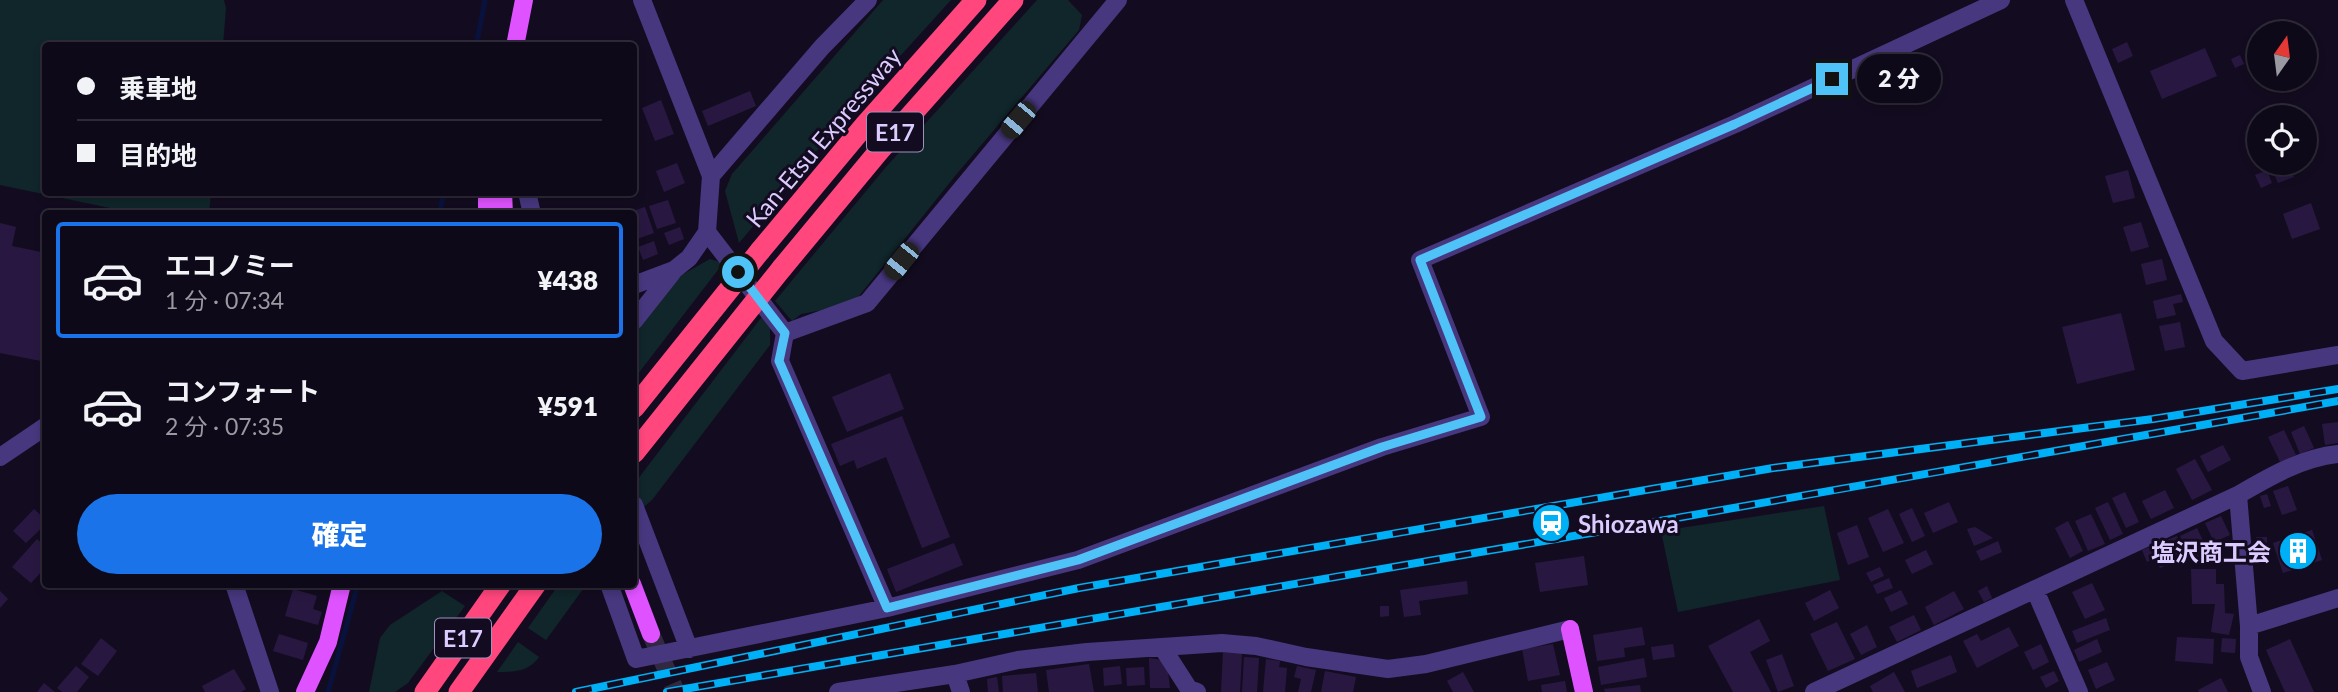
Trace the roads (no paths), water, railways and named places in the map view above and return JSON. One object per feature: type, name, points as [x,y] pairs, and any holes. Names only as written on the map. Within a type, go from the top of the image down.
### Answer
[{"type":"highway","name":"Kan-Etsu Expressway","points":[[637,404],[865,125],[976,0]]},
{"type":"highway","name":"E17","points":[[637,449],[888,141],[1013,0]]},
{"type":"highway","name":"E17","points":[[425,692],[499,588]]},
{"type":"highway","name":"E17","points":[[459,692],[533,588]]},
{"type":"main road","points":[[516,42],[524,0]]},
{"type":"main road","points":[[305,692],[328,642],[341,588]]},
{"type":"main road","points":[[634,588],[651,634]]},
{"type":"main road","points":[[1570,629],[1584,692]]},
{"type":"street","points":[[637,317],[674,270],[689,258],[707,232],[711,176],[642,0]]},
{"type":"street","points":[[711,176],[822,47],[868,0]]},
{"type":"street","points":[[785,333],[867,303],[1117,0]]},
{"type":"street","points":[[610,588],[636,659],[689,649],[887,608],[1078,560],[1382,447],[1481,417],[1420,260],[1735,124],[2001,0]]},
{"type":"street","points":[[2074,0],[2214,341],[2242,372],[2338,355]]},
{"type":"street","points":[[707,232],[785,333],[779,361],[887,608]]},
{"type":"street","points":[[637,284],[674,270]]},
{"type":"street","points":[[0,457],[42,429]]},
{"type":"street","points":[[1814,692],[2238,495],[2273,474],[2319,456],[2338,454]]},
{"type":"street","points":[[2238,495],[2249,626],[2249,657],[2262,692]]},
{"type":"street","points":[[638,532],[689,649]]},
{"type":"street","points":[[235,588],[270,692]]},
{"type":"street","points":[[2035,590],[2079,692]]},
{"type":"street","points":[[2249,626],[2338,598]]},
{"type":"street","points":[[838,692],[955,674],[1018,660],[1222,643],[1388,668],[1426,664],[1570,629]]},
{"type":"street","points":[[1162,646],[1189,690],[1197,692]]},
{"type":"street","points":[[955,674],[961,692]]},
{"type":"waterway","points":[[477,42],[485,0]]},
{"type":"waterway","points":[[440,210],[443,196]]},
{"type":"waterway","points":[[328,692],[357,588]]},
{"type":"tunnel","points":[[651,634],[676,692]]},
{"type":"railway","points":[[576,692],[1079,588],[1773,468],[2153,419],[2338,389]]},
{"type":"railway","points":[[667,692],[2338,401]]},
{"type":"place","name":"Shiozawa","points":[[1551,523]]},
{"type":"place","name":"塩沢商工会","points":[[2298,551]]}]
